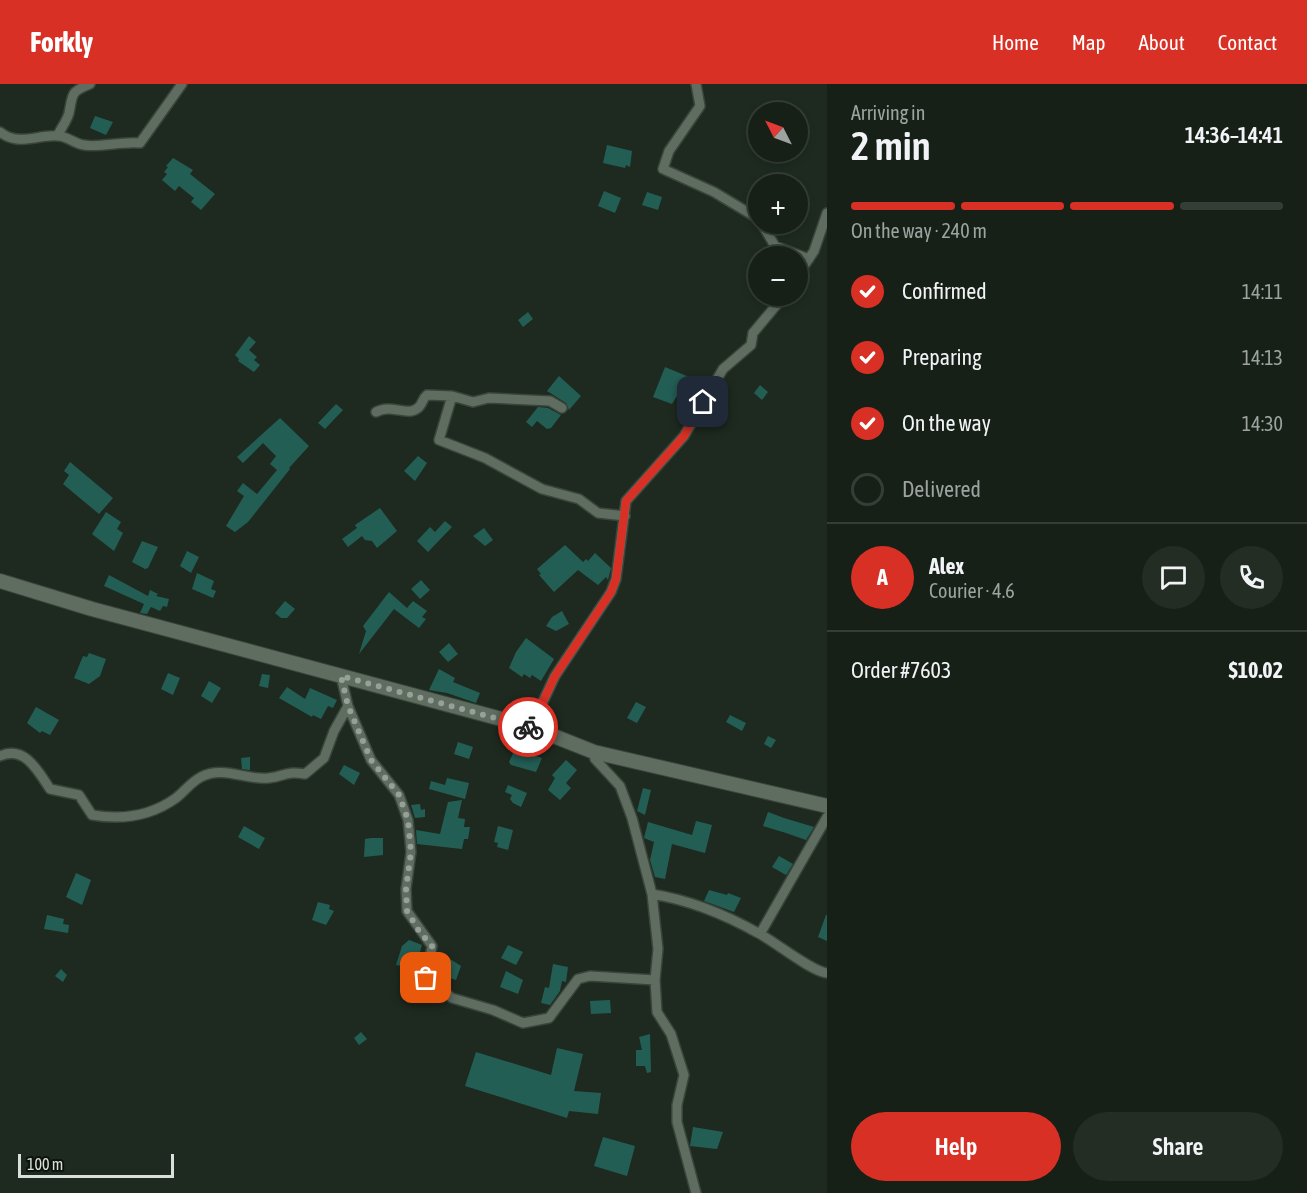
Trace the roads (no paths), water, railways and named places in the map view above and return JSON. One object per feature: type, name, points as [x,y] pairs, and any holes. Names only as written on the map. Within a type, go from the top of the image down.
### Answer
[{"type":"street","points":[[58,135],[69,113],[71,97],[77,90],[90,84]]},
{"type":"street","points":[[0,132],[6,136],[28,141],[58,135],[85,145],[121,141],[140,143],[182,84]]},
{"type":"street","points":[[696,84],[700,106],[669,152],[663,169],[706,188],[748,213]]},
{"type":"street","points":[[768,234],[775,246],[809,258],[814,251],[827,213]]},
{"type":"street","points":[[531,727],[566,658],[611,592],[616,579],[626,501],[684,436],[723,369],[752,345],[753,333],[776,306]]},
{"type":"street","points":[[376,412],[388,407],[406,412],[413,410],[419,407],[427,395],[452,396],[472,402],[489,398],[550,401],[562,408]]},
{"type":"street","points":[[452,396],[439,440],[484,458],[542,489],[579,499],[598,513],[625,516]]},
{"type":"street","points":[[0,581],[92,609],[531,727],[594,752],[827,807]]},
{"type":"street","points":[[341,676],[348,706],[371,760],[399,795],[408,820],[411,852],[406,889],[407,911],[419,931],[432,946],[426,978],[452,998],[493,1010],[523,1023],[549,1018],[578,979],[590,976],[655,980]]},
{"type":"street","points":[[0,756],[8,753],[30,759],[50,789],[79,795],[92,815],[116,819],[141,814],[174,800],[201,776],[230,772],[268,778],[287,772],[305,774],[324,758],[334,731],[348,706]]},
{"type":"street","points":[[594,752],[595,759],[620,786],[632,818],[652,894],[658,949],[655,980],[657,1012],[671,1034],[684,1075],[677,1105],[678,1122],[696,1193]]},
{"type":"street","points":[[760,934],[827,817]]},
{"type":"street","points":[[652,894],[704,908],[760,934],[827,973]]}]
